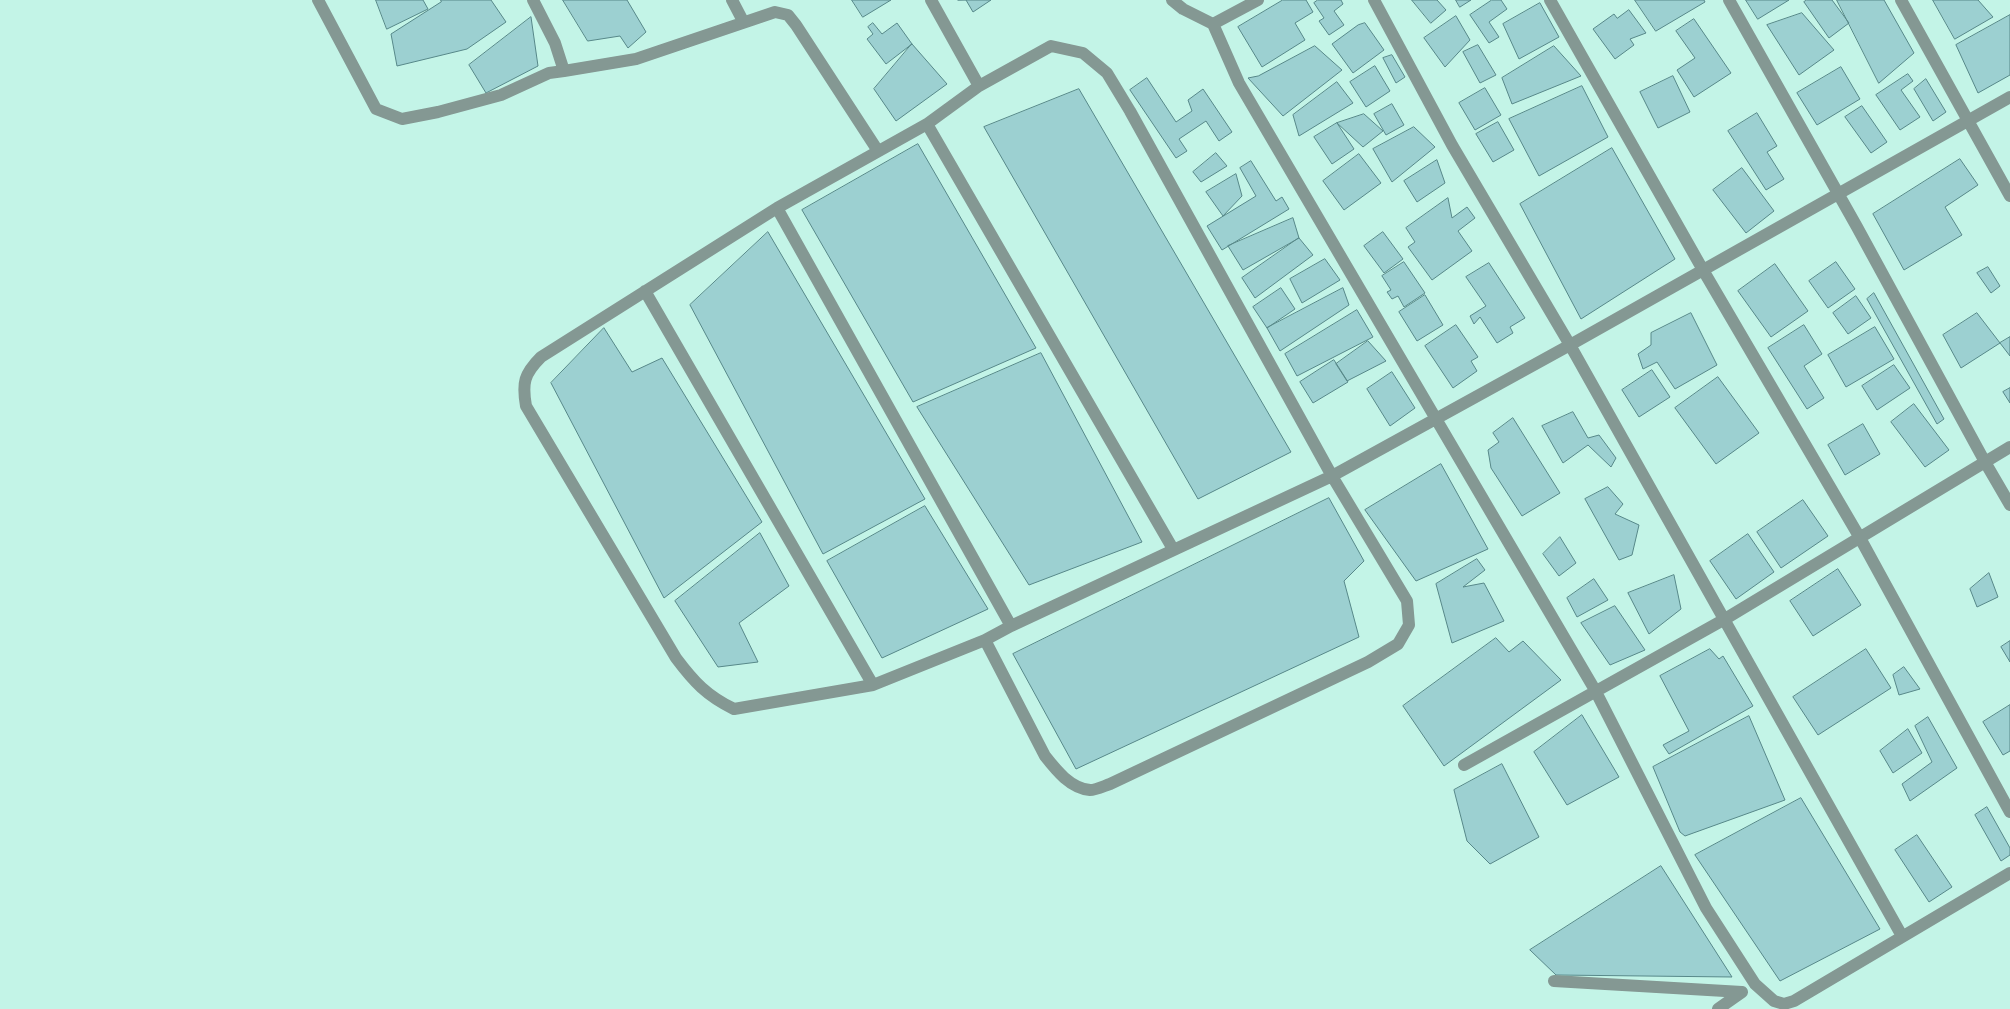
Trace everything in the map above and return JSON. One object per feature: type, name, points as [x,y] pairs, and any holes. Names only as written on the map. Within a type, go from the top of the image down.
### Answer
[{"type":"street","points":[[318,0],[376,109],[402,119],[438,112],[501,95],[549,73],[636,58],[678,46],[744,21],[775,12],[788,15],[878,151]]},
{"type":"street","points":[[533,0],[554,43],[564,71]]},
{"type":"street","points":[[732,0],[744,21]]},
{"type":"street","points":[[931,0],[979,86]]},
{"type":"street","points":[[1172,0],[1183,9],[1213,24],[1239,83],[1595,690],[1706,908],[1755,984],[1774,1001],[1784,1004],[1812,991],[2010,873]]},
{"type":"street","points":[[1213,24],[1258,0]]},
{"type":"street","points":[[1374,0],[1452,145],[1570,345],[1902,936]]},
{"type":"street","points":[[1550,0],[1703,270],[1860,538],[2010,812]]},
{"type":"street","points":[[1729,0],[1837,194],[1857,226],[1984,462],[2010,505]]},
{"type":"street","points":[[1901,0],[2010,196]]},
{"type":"street","points":[[985,640],[1045,756],[1057,771],[1072,784],[1091,790],[1137,772],[1368,662],[1398,644],[1408,625],[1407,601],[1332,476],[1108,73],[1083,53],[1051,46],[979,86],[927,124],[777,208],[644,291],[541,356],[528,370],[523,388],[526,406],[676,658],[694,682],[716,700],[734,709],[872,685],[985,640],[1173,549],[1332,476],[1436,420],[2010,97]]},
{"type":"street","points":[[927,124],[1173,549]]},
{"type":"street","points":[[777,208],[1011,626]]},
{"type":"street","points":[[644,291],[872,685]]},
{"type":"street","points":[[1464,765],[1595,690],[1725,619],[2010,447]]},
{"type":"street","points":[[1554,982],[1742,992]]},
{"type":"street","points":[[1718,1009],[1755,984]]},
{"type":"building","points":[[376,0],[423,0],[428,9],[387,29]]},
{"type":"building","points":[[441,0],[491,0],[506,22],[467,49],[397,66],[391,34],[441,2]]},
{"type":"building","points":[[563,0],[627,0],[646,32],[628,48],[620,36],[588,41]]},
{"type":"building","points":[[852,0],[891,0],[863,17]]},
{"type":"building","points":[[966,0],[991,0],[973,12]]},
{"type":"building","points":[[1283,0],[1306,0],[1313,12],[1295,23],[1305,40],[1262,67],[1238,27]]},
{"type":"building","points":[[1318,0],[1341,0],[1343,4],[1334,11],[1344,25],[1329,35],[1319,21],[1324,18],[1314,3]]},
{"type":"building","points":[[1412,0],[1437,0],[1446,10],[1431,23]]},
{"type":"building","points":[[1456,0],[1471,0],[1460,7]]},
{"type":"building","points":[[1492,0],[1501,0],[1507,9],[1489,22],[1499,37],[1489,43],[1470,15]]},
{"type":"building","points":[[1635,0],[1704,0],[1705,2],[1656,31]]},
{"type":"building","points":[[1746,0],[1789,0],[1758,19]]},
{"type":"building","points":[[1807,0],[1832,0],[1849,23],[1829,38],[1804,2]]},
{"type":"building","points":[[1837,0],[1884,0],[1914,53],[1879,83]]},
{"type":"building","points":[[1933,0],[1978,0],[1993,17],[1955,39]]},
{"type":"building","points":[[1540,3],[1559,37],[1519,59],[1503,24]]},
{"type":"building","points":[[1629,10],[1646,33],[1630,39],[1634,45],[1615,59],[1593,29],[1614,14],[1617,18]]},
{"type":"building","points":[[1802,13],[1834,50],[1799,75],[1767,25]]},
{"type":"building","points":[[2010,15],[2010,75],[1978,93],[1956,45]]},
{"type":"building","points":[[1456,16],[1470,40],[1445,67],[1424,38]]},
{"type":"building","points":[[531,17],[538,66],[486,93],[469,65]]},
{"type":"building","points":[[1694,19],[1731,73],[1694,97],[1677,70],[1695,58],[1676,31]]},
{"type":"building","points":[[873,23],[882,34],[897,23],[912,44],[886,64],[867,39],[873,34],[868,27]]},
{"type":"building","points":[[1365,23],[1384,50],[1353,73],[1332,44],[1358,25]]},
{"type":"building","points":[[912,44],[947,84],[896,121],[874,89]]},
{"type":"building","points":[[1478,45],[1496,75],[1480,83],[1463,52]]},
{"type":"building","points":[[1315,46],[1342,70],[1283,116],[1248,78],[1258,76]]},
{"type":"building","points":[[1554,46],[1581,76],[1512,104],[1502,78]]},
{"type":"building","points":[[1392,55],[1405,77],[1396,83],[1383,58]]},
{"type":"building","points":[[1375,66],[1390,91],[1366,107],[1350,82]]},
{"type":"building","points":[[1841,67],[1860,99],[1817,125],[1797,93]]},
{"type":"building","points":[[1908,74],[1913,81],[1901,90],[1920,117],[1900,130],[1876,95]]},
{"type":"building","points":[[1673,76],[1690,112],[1658,128],[1640,92]]},
{"type":"building","points":[[1147,78],[1176,122],[1192,111],[1188,100],[1203,89],[1232,132],[1219,141],[1206,121],[1179,139],[1187,151],[1176,158],[1130,90]]},
{"type":"building","points":[[1926,79],[1946,112],[1933,121],[1914,89]]},
{"type":"building","points":[[1337,82],[1353,103],[1299,136],[1293,115]]},
{"type":"building","points":[[1582,86],[1608,137],[1539,176],[1509,119]]},
{"type":"building","points":[[1485,88],[1501,115],[1475,130],[1459,103]]},
{"type":"building","points":[[1079,89],[1291,452],[1198,499],[984,127]]},
{"type":"building","points":[[1392,104],[1404,125],[1386,135],[1374,114]]},
{"type":"building","points":[[1862,106],[1887,142],[1871,153],[1845,117]]},
{"type":"building","points":[[1757,113],[1777,146],[1767,152],[1784,179],[1766,190],[1728,131]]},
{"type":"building","points":[[1364,114],[1383,131],[1363,147],[1337,123]]},
{"type":"building","points":[[1498,122],[1514,150],[1493,162],[1476,134]]},
{"type":"building","points":[[1337,123],[1354,149],[1332,164],[1314,137]]},
{"type":"building","points":[[1414,127],[1435,147],[1392,182],[1373,149]]},
{"type":"building","points":[[918,144],[1036,348],[913,402],[802,210]]},
{"type":"building","points":[[1612,148],[1675,259],[1581,319],[1520,204]]},
{"type":"building","points":[[1216,153],[1227,166],[1201,182],[1193,172]]},
{"type":"building","points":[[1359,154],[1381,183],[1344,210],[1323,181]]},
{"type":"building","points":[[1960,159],[1978,185],[1945,207],[1962,235],[1904,270],[1873,214]]},
{"type":"building","points":[[1437,160],[1445,183],[1417,202],[1404,181]]},
{"type":"building","points":[[1251,161],[1276,201],[1282,197],[1289,209],[1222,250],[1207,226],[1256,196],[1240,168]]},
{"type":"building","points":[[1742,168],[1774,211],[1746,233],[1713,190]]},
{"type":"building","points":[[1236,174],[1242,196],[1223,216],[1206,192]]},
{"type":"building","points":[[1448,198],[1452,218],[1467,207],[1475,218],[1458,231],[1472,251],[1432,280],[1408,247],[1415,242],[1406,228]]},
{"type":"building","points":[[1293,218],[1299,238],[1243,270],[1228,246]]},
{"type":"building","points":[[768,232],[925,499],[823,554],[690,305]]},
{"type":"building","points":[[1383,232],[1403,259],[1384,273],[1364,246]]},
{"type":"building","points":[[1299,238],[1313,255],[1255,298],[1242,278]]},
{"type":"building","points":[[1325,259],[1340,280],[1302,303],[1290,279]]},
{"type":"building","points":[[1404,262],[1425,293],[1404,307],[1398,296],[1392,299],[1387,292],[1391,290],[1382,276]]},
{"type":"building","points":[[1836,262],[1855,289],[1828,308],[1809,281]]},
{"type":"building","points":[[1489,263],[1525,318],[1510,327],[1513,333],[1497,343],[1480,317],[1474,324],[1470,316],[1486,306],[1466,277]]},
{"type":"building","points":[[1775,264],[1808,311],[1771,337],[1738,291]]},
{"type":"building","points":[[1988,267],[2000,286],[1991,293],[1977,273]]},
{"type":"building","points":[[1281,288],[1295,309],[1267,328],[1253,307]]},
{"type":"building","points":[[1343,288],[1349,305],[1280,351],[1267,328]]},
{"type":"building","points":[[1874,293],[1944,419],[1937,424],[1867,299]]},
{"type":"building","points":[[1425,295],[1443,325],[1417,341],[1399,312]]},
{"type":"building","points":[[1856,296],[1871,318],[1848,334],[1833,313]]},
{"type":"building","points":[[1357,310],[1373,337],[1297,376],[1285,354]]},
{"type":"building","points":[[1691,313],[1717,365],[1675,389],[1657,362],[1643,369],[1638,354],[1651,345],[1651,333]]},
{"type":"building","points":[[1977,313],[2000,343],[1961,368],[1943,335]]},
{"type":"building","points":[[1456,325],[1478,357],[1471,361],[1477,371],[1453,388],[1425,346]]},
{"type":"building","points":[[1804,325],[1822,354],[1804,366],[1824,398],[1807,409],[1768,348]]},
{"type":"building","points":[[1875,327],[1894,359],[1846,387],[1828,355]]},
{"type":"building","points":[[604,328],[632,372],[662,358],[762,522],[664,598],[551,383]]},
{"type":"building","points":[[2010,337],[2010,356],[2000,343]]},
{"type":"building","points":[[1368,341],[1386,361],[1347,381],[1336,364]]},
{"type":"building","points":[[1041,353],[1142,542],[1029,585],[917,407]]},
{"type":"building","points":[[1334,360],[1348,382],[1313,403],[1300,382]]},
{"type":"building","points":[[1894,365],[1910,388],[1877,410],[1862,386]]},
{"type":"building","points":[[1652,370],[1670,397],[1639,417],[1622,390]]},
{"type":"building","points":[[1392,372],[1415,408],[1390,426],[1367,389]]},
{"type":"building","points":[[1718,377],[1759,433],[1716,464],[1675,408]]},
{"type":"building","points":[[2010,388],[2010,403],[2003,392]]},
{"type":"building","points":[[1914,404],[1949,450],[1925,467],[1891,422]]},
{"type":"building","points":[[1573,412],[1588,438],[1599,435],[1616,458],[1611,467],[1588,445],[1563,463],[1542,426]]},
{"type":"building","points":[[1513,418],[1560,493],[1522,516],[1491,468],[1488,450],[1499,442],[1493,433]]},
{"type":"building","points":[[1863,424],[1880,454],[1845,475],[1828,445]]},
{"type":"building","points":[[1441,464],[1488,549],[1416,581],[1365,510]]},
{"type":"building","points":[[1608,487],[1623,504],[1615,514],[1639,525],[1632,555],[1619,560],[1585,499]]},
{"type":"building","points":[[1329,498],[1364,561],[1344,581],[1359,637],[1076,769],[1013,654]]},
{"type":"building","points":[[1803,500],[1828,536],[1781,568],[1757,532]]},
{"type":"building","points":[[925,506],[988,609],[882,658],[827,561]]},
{"type":"building","points":[[760,533],[789,586],[739,623],[758,662],[718,667],[675,601]]},
{"type":"building","points":[[1748,534],[1774,572],[1736,599],[1710,561]]},
{"type":"building","points":[[1560,537],[1576,563],[1559,576],[1543,554]]},
{"type":"building","points":[[1477,559],[1485,570],[1463,587],[1484,583],[1504,621],[1452,643],[1436,584]]},
{"type":"building","points":[[1838,569],[1861,605],[1813,636],[1790,601]]},
{"type":"building","points":[[1989,573],[1998,597],[1977,607],[1970,589]]},
{"type":"building","points":[[1674,575],[1681,609],[1649,634],[1628,593]]},
{"type":"building","points":[[1594,579],[1608,600],[1577,617],[1567,598]]},
{"type":"building","points":[[1615,606],[1645,650],[1610,665],[1581,623]]},
{"type":"building","points":[[1496,638],[1509,652],[1523,641],[1561,680],[1444,766],[1403,706]]},
{"type":"building","points":[[2010,641],[2010,662],[2001,647]]},
{"type":"building","points":[[1710,649],[1719,659],[1723,656],[1753,706],[1669,754],[1663,745],[1689,731],[1660,676]]},
{"type":"building","points":[[1866,649],[1891,688],[1818,735],[1793,697]]},
{"type":"building","points":[[1904,667],[1920,689],[1899,695],[1893,675]]},
{"type":"building","points":[[2010,705],[2010,751],[2003,755],[1983,722]]},
{"type":"building","points":[[1582,715],[1619,777],[1567,805],[1534,752]]},
{"type":"building","points":[[1749,716],[1785,800],[1685,836],[1680,832],[1653,767]]},
{"type":"building","points":[[1928,717],[1957,768],[1910,801],[1902,784],[1932,762],[1915,726]]},
{"type":"building","points":[[1908,729],[1922,753],[1893,773],[1880,751]]},
{"type":"building","points":[[1502,764],[1539,837],[1490,864],[1467,841],[1454,790]]},
{"type":"building","points":[[1801,798],[1880,929],[1780,981],[1695,855]]},
{"type":"building","points":[[1987,807],[2010,848],[2010,855],[2001,861],[1975,815]]},
{"type":"building","points":[[1917,835],[1952,887],[1929,902],[1895,850]]},
{"type":"building","points":[[1661,866],[1732,977],[1556,975],[1530,950]]}]
